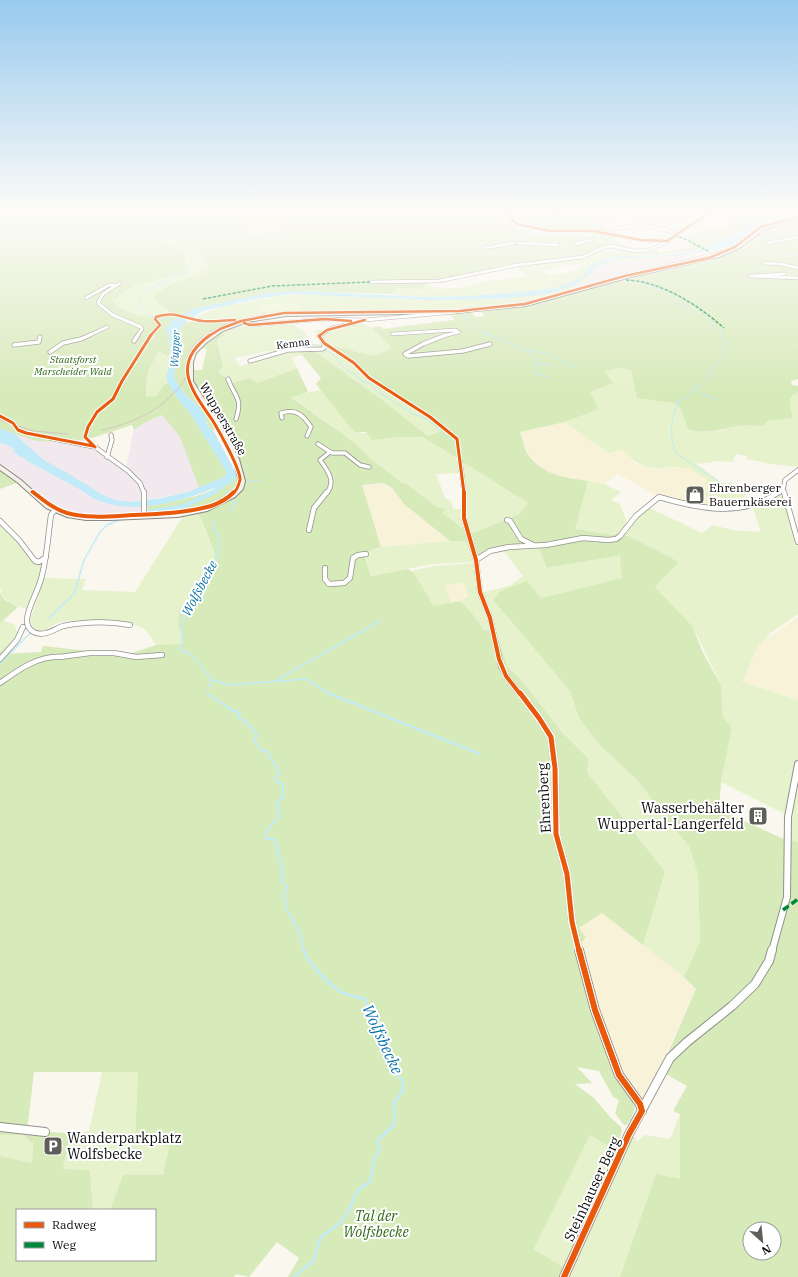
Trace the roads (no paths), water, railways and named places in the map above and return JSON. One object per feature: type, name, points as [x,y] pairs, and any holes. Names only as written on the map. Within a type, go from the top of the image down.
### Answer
[{"type":"main road","points":[[242,322],[293,314],[456,312],[502,308],[532,303],[651,272]]},
{"type":"main road","name":"Wupperstraße","points":[[0,467],[54,510],[67,515],[86,518],[182,515],[205,510],[229,499],[242,485],[242,476],[236,459],[217,424],[192,384],[190,362],[194,352],[212,335],[242,322]]},
{"type":"street","points":[[370,282],[439,281],[485,272]]},
{"type":"street","points":[[785,274],[750,276],[798,278]]},
{"type":"street","points":[[120,283],[100,296],[98,303],[123,320],[141,327],[142,329],[134,341]]},
{"type":"street","points":[[86,298],[109,285],[115,285]]},
{"type":"street","points":[[105,309],[104,310],[109,316],[119,322]]},
{"type":"street","name":"Kemna","points":[[242,322],[250,325],[325,320],[365,320],[456,312]]},
{"type":"street","name":"Kemna","points":[[250,361],[288,350],[322,349],[324,348],[324,343],[319,336],[324,331],[365,320]]},
{"type":"street","points":[[50,352],[63,343],[81,338],[107,327]]},
{"type":"street","points":[[392,334],[448,330],[456,330],[458,332],[411,349],[405,354],[408,356],[428,355],[477,348],[490,344]]},
{"type":"street","points":[[14,346],[39,342],[40,337]]},
{"type":"street","points":[[228,379],[233,385],[240,406],[236,419]]},
{"type":"street","points":[[282,418],[281,413],[287,410],[291,409],[299,413],[306,419],[311,427],[307,436]]},
{"type":"street","points":[[106,457],[112,440],[111,435]]},
{"type":"street","points":[[50,438],[95,447],[106,457],[118,463],[140,483],[145,494],[144,516]]},
{"type":"street","points":[[318,444],[330,452],[345,453],[360,465],[369,467]]},
{"type":"street","points":[[309,530],[309,524],[314,509],[324,498],[331,485],[331,476],[320,460],[330,452]]},
{"type":"street","name":"Ehrenberg","points":[[460,461],[465,498],[464,518],[476,560],[480,592],[489,614],[501,666],[506,676],[539,718],[551,737],[555,769],[556,834],[567,874],[572,922],[595,1010],[619,1075],[640,1104],[642,1111]]},
{"type":"street","points":[[798,470],[785,480],[783,490],[798,542]]},
{"type":"street","points":[[476,560],[488,552],[505,548],[548,545],[563,540],[581,538],[608,541],[617,539],[638,514],[659,497],[689,506],[719,510],[734,509],[767,501],[783,490]]},
{"type":"street","points":[[54,510],[51,515],[46,557],[41,580],[27,619],[27,624],[30,630],[42,634],[59,627],[72,624],[130,625]]},
{"type":"street","points":[[508,520],[521,539],[534,546]]},
{"type":"street","points":[[0,521],[8,527],[29,551],[35,561],[39,562],[46,557]]},
{"type":"street","points":[[325,568],[325,579],[329,584],[344,583],[350,578],[353,558],[358,555],[366,554]]},
{"type":"street","points":[[0,658],[17,640],[23,627]]},
{"type":"street","points":[[0,683],[34,663],[44,659],[90,653],[114,653],[136,657],[162,655]]},
{"type":"street","points":[[642,1111],[670,1058],[687,1042],[732,1006],[755,984],[770,961],[787,897],[788,816],[798,764]]},
{"type":"street","name":"Steinhauser Berg","points":[[564,1277],[629,1134],[642,1111]]},
{"type":"street","points":[[0,1127],[45,1132]]},
{"type":"water","points":[[586,272],[593,272],[577,284],[556,292],[500,299],[429,300],[292,294],[256,299],[203,311],[185,322],[180,330],[177,341],[174,379],[185,394],[198,406],[207,420],[206,422],[211,430],[213,430],[238,477],[235,477],[232,481],[184,499],[150,506],[133,507],[100,501],[25,460],[25,458],[19,456],[13,451],[15,449],[0,443],[0,429],[12,432],[44,460],[103,495],[115,500],[131,502],[162,498],[188,492],[224,477],[227,473],[188,410],[173,392],[167,378],[170,355],[169,334],[166,332],[166,328],[172,321],[193,309],[268,293],[302,291],[427,297],[468,296],[552,289],[583,277]]},
{"type":"waterway","points":[[154,316],[148,314],[142,308],[138,299],[141,295],[152,287],[169,281],[169,278],[188,272]]},
{"type":"waterway","points":[[635,280],[667,292],[684,305],[698,310],[705,315],[705,318],[709,321],[708,323],[722,331],[720,333],[723,339],[728,341],[724,344],[726,351],[711,370],[712,372],[709,373],[709,377],[695,389]]},
{"type":"waterway","points":[[465,317],[468,314]]},
{"type":"waterway","points":[[162,318],[174,321]]},
{"type":"waterway","points":[[466,318],[479,330],[486,333]]},
{"type":"waterway","points":[[293,327],[303,339],[320,348]]},
{"type":"waterway","points":[[486,333],[510,344]]},
{"type":"waterway","points":[[486,333],[488,337]]},
{"type":"waterway","points":[[512,345],[523,349],[534,356],[537,374],[548,377]]},
{"type":"waterway","points":[[324,350],[333,354],[342,366],[347,369],[347,371],[355,374],[360,380],[371,384],[378,393],[384,395],[411,413],[429,420],[452,442]]},
{"type":"waterway","points":[[527,350],[548,354],[565,362]]},
{"type":"waterway","points":[[536,363],[552,366]]},
{"type":"waterway","points":[[567,363],[577,369]]},
{"type":"waterway","points":[[689,396],[691,392],[695,389]]},
{"type":"waterway","points":[[695,389],[701,394]]},
{"type":"waterway","points":[[704,395],[717,399]]},
{"type":"waterway","points":[[685,398],[676,402],[678,404],[672,423],[674,448],[677,454],[725,486]]},
{"type":"waterway","name":"Wupper","points":[[212,493],[232,479]]},
{"type":"waterway","points":[[245,482],[260,480]]},
{"type":"waterway","points":[[228,482],[236,484]]},
{"type":"waterway","points":[[222,488],[226,492]]},
{"type":"waterway","points":[[148,512],[182,507],[212,493]]},
{"type":"waterway","points":[[229,512],[234,508],[235,499]]},
{"type":"waterway","name":"Wolfsbecke","points":[[212,680],[192,655],[179,649],[182,641],[182,625],[184,616],[210,577],[216,560],[219,543],[219,535],[213,528],[216,519]]},
{"type":"waterway","points":[[49,618],[74,594],[84,560],[100,532],[107,525],[119,520]]},
{"type":"waterway","points":[[277,680],[380,621]]},
{"type":"waterway","points":[[0,664],[30,633]]},
{"type":"waterway","points":[[212,680],[229,685],[306,679],[329,693]]},
{"type":"waterway","name":"Wolfsbecke","points":[[207,690],[212,680]]},
{"type":"waterway","points":[[329,693],[480,754]]},
{"type":"waterway","name":"Wolfsbecke","points":[[208,694],[232,710],[240,713],[238,717],[246,722],[257,735],[254,740],[261,750],[267,751],[280,774],[275,777],[276,781],[283,784],[283,798],[278,801],[277,806],[280,817],[271,825],[265,835],[267,839],[274,839],[275,841],[283,873],[281,881],[287,887],[283,895],[286,901],[285,906],[299,931],[304,951]]},
{"type":"waterway","name":"Wolfsbecke","points":[[294,1277],[313,1261],[321,1237],[341,1222],[347,1214],[358,1190],[370,1182],[374,1159],[380,1148],[377,1141],[393,1126],[395,1118],[394,1103],[403,1090],[403,1081],[395,1072],[392,1064],[391,1053],[379,1022],[373,1016],[365,999],[351,996],[334,987],[312,965],[304,950]]},
{"type":"railway","points":[[102,430],[122,425],[141,417],[158,407],[179,388],[184,381],[187,371],[188,356],[191,349],[210,332],[221,326],[247,318],[285,312],[451,310],[513,304],[549,297],[639,272]]},
{"type":"railway","points":[[0,420],[33,431],[68,434]]},
{"type":"place","name":"Ehrenberger Bauernkäserei","points":[[695,495]]},
{"type":"place","name":"Wasserbehälter Wuppertal-Langerfeld","points":[[758,816]]},
{"type":"place","name":"Wanderparkplatz Wolfsbecke","points":[[53,1146]]},
{"type":"park label","name":"Staatsforst Marscheider Wald","points":[[73,364]]},
{"type":"park label","name":"Tal der Wolfsbecke","points":[[376,1224]]}]
